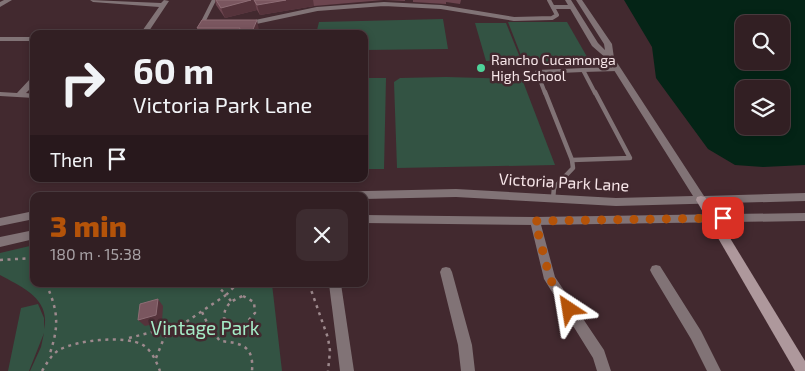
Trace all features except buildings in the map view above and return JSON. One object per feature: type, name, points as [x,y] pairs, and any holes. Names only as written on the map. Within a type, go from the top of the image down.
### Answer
[{"type":"main road","points":[[701,200],[803,371]]},
{"type":"street","points":[[0,6],[9,0]]},
{"type":"street","points":[[93,0],[165,3]]},
{"type":"street","points":[[568,0],[595,44],[610,58],[701,200]]},
{"type":"street","points":[[579,0],[608,44],[610,58]]},
{"type":"street","points":[[146,30],[165,3]]},
{"type":"street","points":[[0,39],[30,39]]},
{"type":"street","points":[[19,95],[30,84]]},
{"type":"street","points":[[0,94],[30,96]]},
{"type":"street","name":"Victoria Park Lane","points":[[368,195],[456,194],[616,202],[805,197]]},
{"type":"street","points":[[0,222],[30,216]]},
{"type":"street","name":"Victoria Park Lane","points":[[368,219],[535,221],[805,217]]},
{"type":"street","points":[[535,221],[550,279],[599,354],[604,371]]},
{"type":"street","points":[[0,242],[30,235]]},
{"type":"street","points":[[656,270],[696,335],[714,371]]},
{"type":"street","points":[[446,272],[465,345],[468,371]]},
{"type":"street","points":[[335,287],[347,371]]},
{"type":"lane","points":[[210,24],[201,24],[214,0]]},
{"type":"lane","points":[[250,23],[289,14],[353,5],[410,4],[442,7],[514,19],[552,18],[557,15],[548,0]]},
{"type":"lane","points":[[552,8],[572,7]]},
{"type":"lane","points":[[553,199],[554,188],[573,168],[572,160],[537,72],[617,69]]},
{"type":"lane","points":[[572,160],[630,158],[583,70]]},
{"type":"path","points":[[0,260],[30,258]]},
{"type":"path","points":[[42,371],[56,338],[58,324],[53,298],[48,287]]},
{"type":"path","points":[[219,287],[231,301]]},
{"type":"path","points":[[48,358],[70,344],[127,339],[174,327],[202,312],[234,287]]},
{"type":"path","points":[[310,287],[328,338],[330,351],[328,371]]},
{"type":"path","points":[[244,296],[253,299],[256,308],[253,317],[239,326],[229,324],[224,318],[224,313],[231,301],[244,296]]},
{"type":"path","points":[[202,312],[208,327],[220,341],[242,343],[249,350],[253,356],[252,371]]},
{"type":"path","points":[[156,358],[164,338],[174,327]]},
{"type":"path","points":[[127,339],[138,343],[156,358],[160,371]]},
{"type":"green space","points":[[443,19],[448,49],[368,50],[368,30],[317,30],[319,22]]},
{"type":"green space","points":[[508,22],[567,22],[590,62],[524,63]]},
{"type":"green space","points":[[475,23],[506,23],[521,60],[486,61]]},
{"type":"green space","points":[[368,78],[386,78],[384,169],[368,169]]},
{"type":"green space","points":[[400,78],[522,79],[555,165],[397,168],[394,82]]},
{"type":"green space","name":"Vintage Park","points":[[30,246],[30,287],[272,287],[282,371],[30,371],[41,347],[44,333],[29,371],[8,371],[21,308],[38,304],[44,318],[44,329],[45,319],[39,302],[33,295],[0,275],[0,253]]},
{"type":"shaded area","points":[[624,0],[805,0],[805,165],[763,167],[735,165],[708,149],[656,78],[652,47]]},
{"type":"place","name":"Rancho Cucamonga High School","points":[[481,68]]},
{"type":"route","points":[[569,309],[550,279],[535,221],[723,218]]}]
